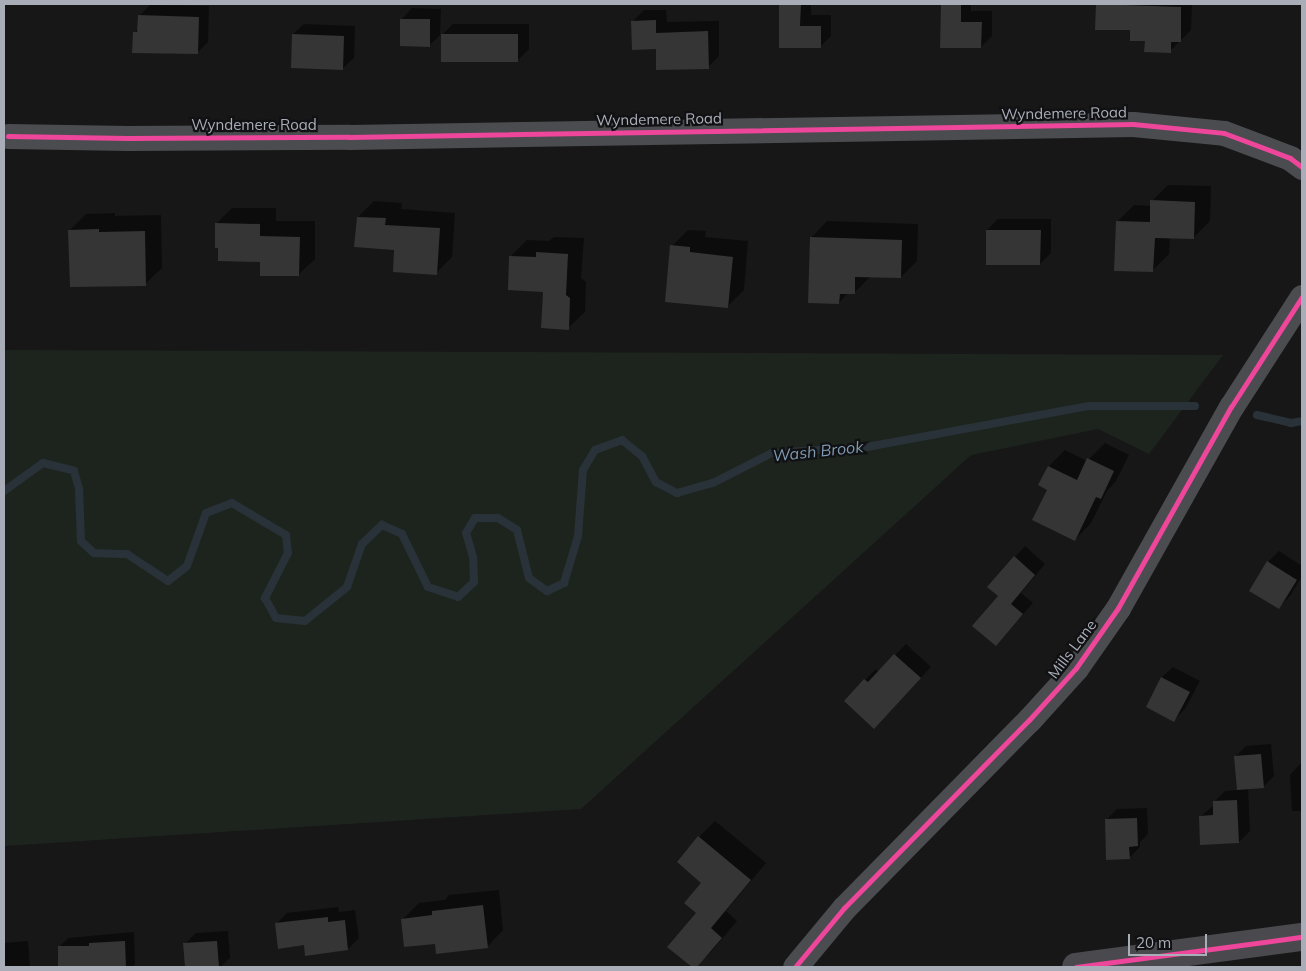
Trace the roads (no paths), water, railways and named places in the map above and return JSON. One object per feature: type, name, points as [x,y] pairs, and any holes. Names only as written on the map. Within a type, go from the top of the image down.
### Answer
[{"type":"main road","points":[[1076,967],[1302,937]]},
{"type":"street","name":"Wyndemere Road","points":[[8,136],[128,138],[349,137],[1133,124],[1224,134],[1290,158],[1302,167]]},
{"type":"street","name":"Mills Lane","points":[[795,967],[844,908],[1029,720],[1076,668],[1118,608],[1231,407],[1302,297]]},
{"type":"waterway","name":"Wash Brook","points":[[4,491],[43,463],[74,471],[79,489],[81,541],[94,553],[127,554],[168,581],[187,566],[206,513],[232,503],[286,535],[288,553],[265,598],[276,618],[305,621],[347,587],[362,544],[382,525],[402,534],[428,587],[458,597],[474,582],[473,557],[466,533],[475,518],[498,518],[517,530],[529,578],[547,591],[564,583],[578,536],[583,470],[595,450],[622,440],[642,456],[656,482],[677,493],[713,483],[772,453],[867,447],[1089,406],[1195,406]]},
{"type":"waterway","name":"Wash Brook","points":[[1257,415],[1291,423],[1302,421]]}]
